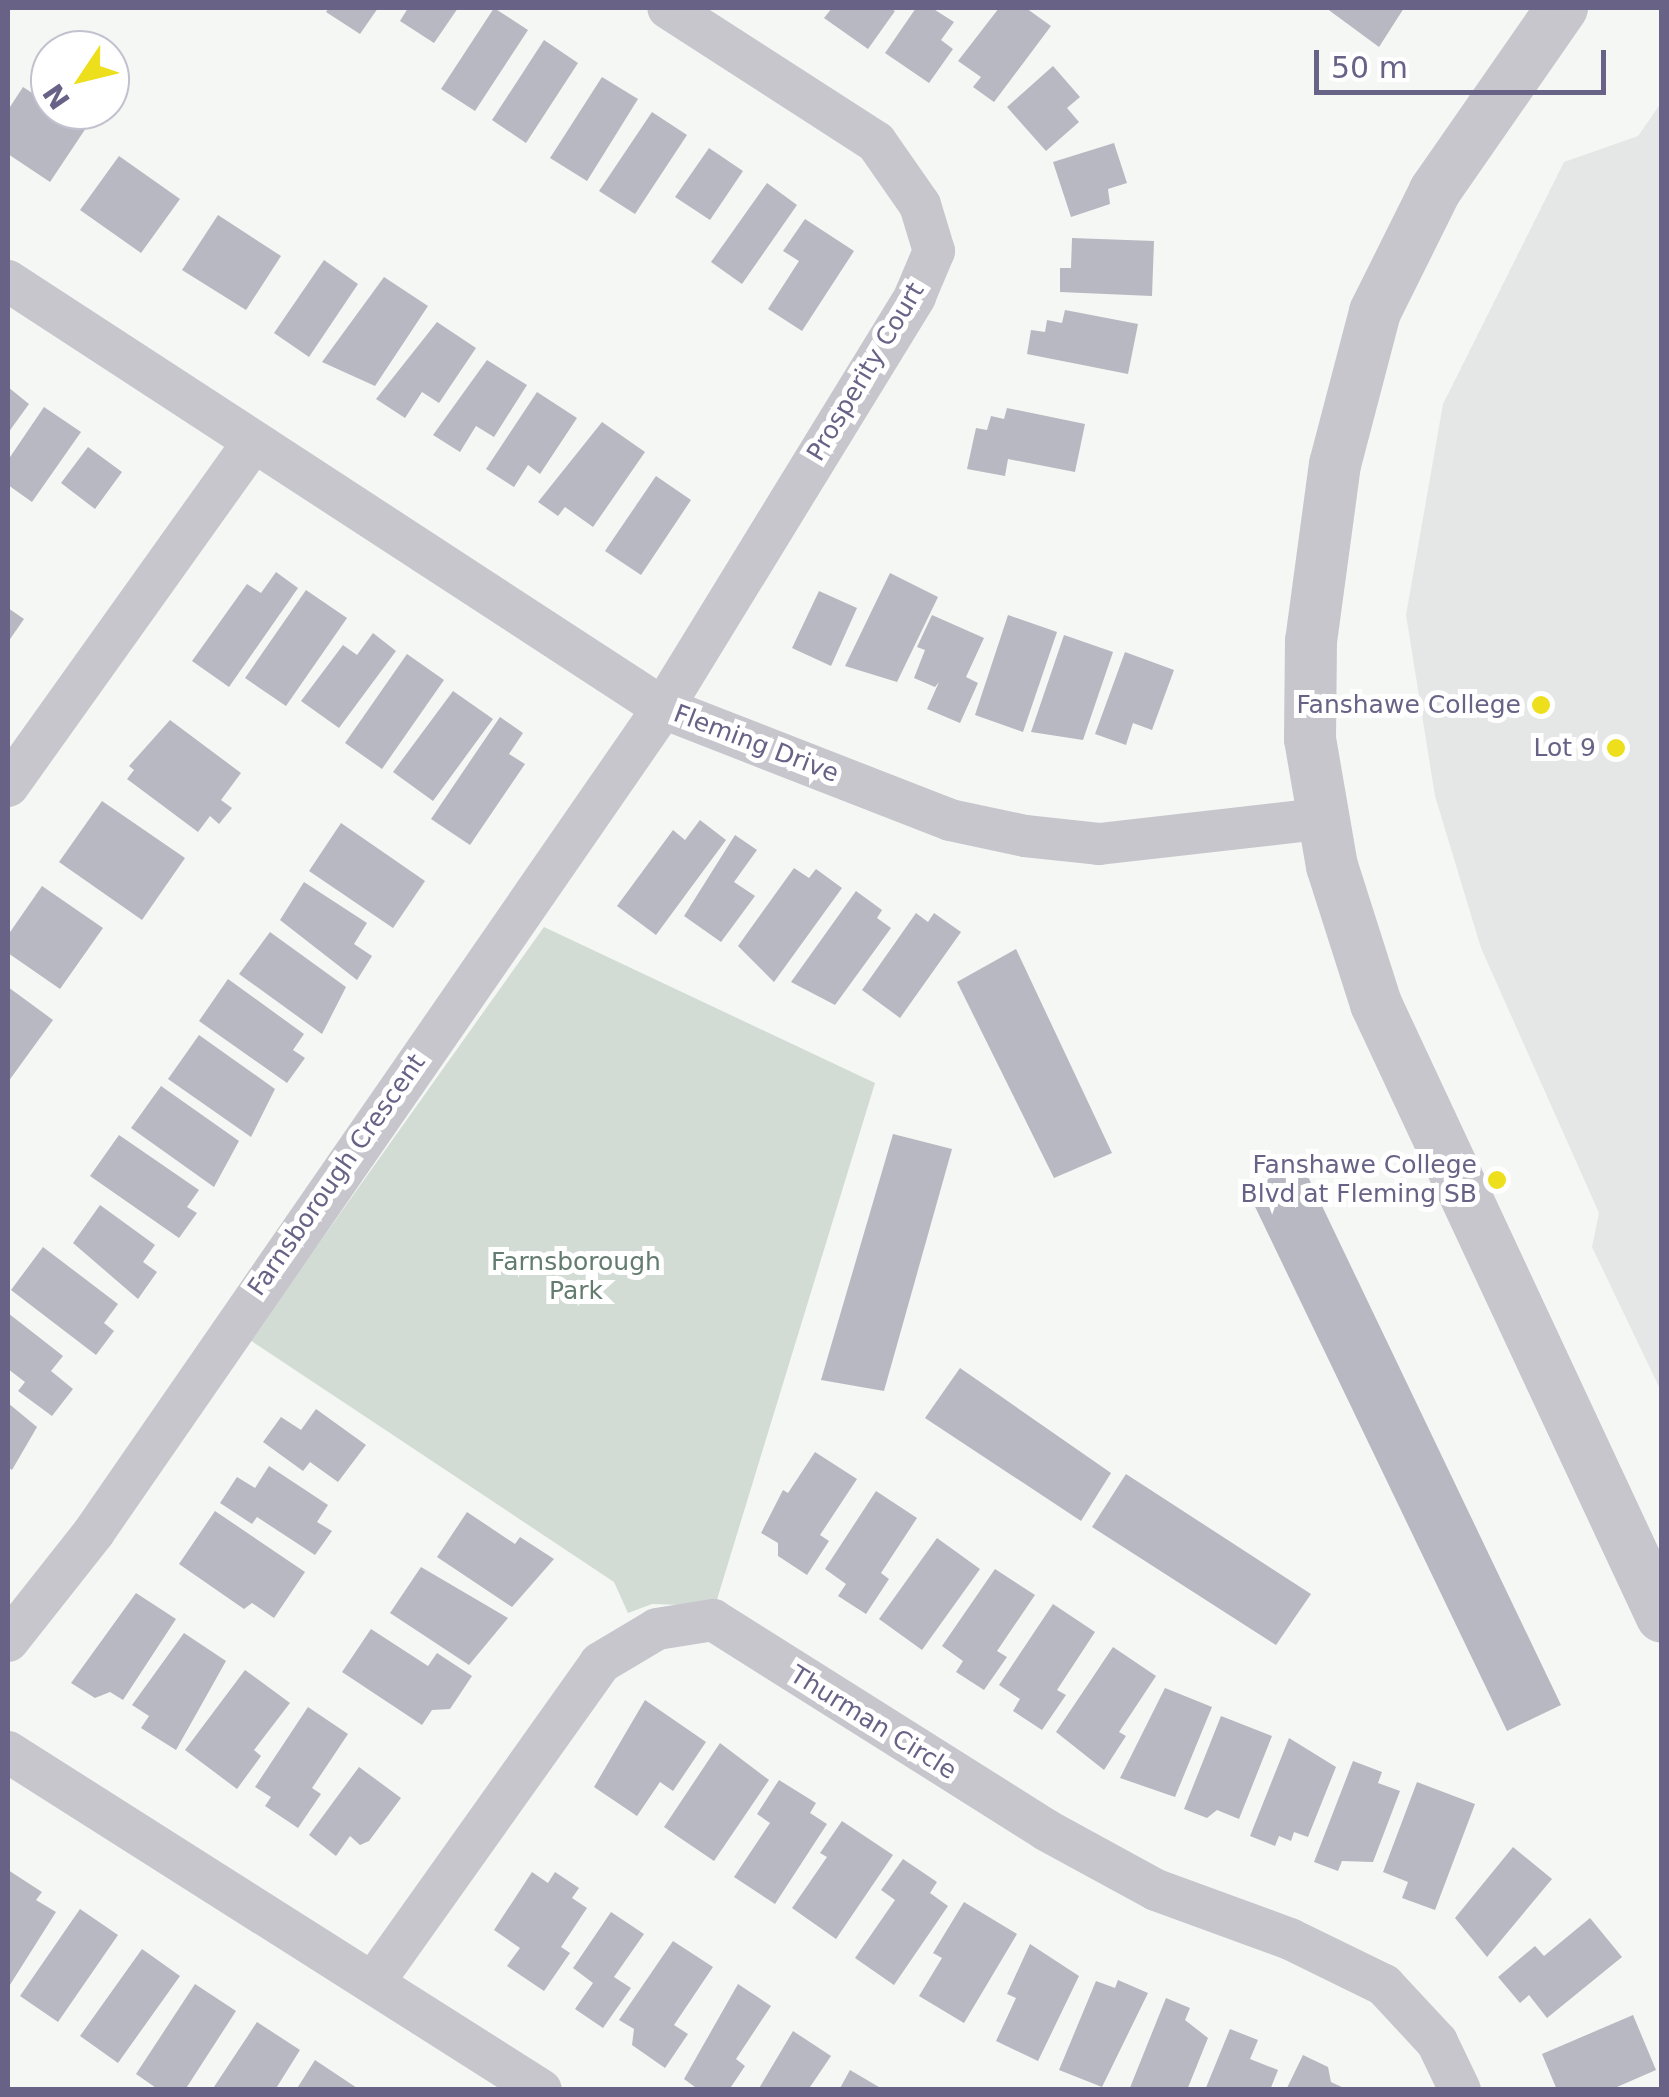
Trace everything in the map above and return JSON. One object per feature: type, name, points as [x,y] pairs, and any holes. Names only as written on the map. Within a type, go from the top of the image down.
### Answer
[{"type":"street","name":"Prosperity Court","points":[[663,708],[915,296],[934,251],[920,205],[876,142],[668,8]]},
{"type":"street","points":[[1562,8],[1435,191],[1375,312],[1335,464],[1311,642],[1310,739],[1332,866],[1376,1004],[1662,1617]]},
{"type":"street","name":"Fleming Drive","points":[[8,282],[663,708],[950,820],[1025,836],[1098,844],[1326,818]]},
{"type":"street","points":[[8,786],[252,444]]},
{"type":"street","name":"Farnsborough Crescent","points":[[8,1641],[94,1532],[663,708]]},
{"type":"street","name":"Thurman Circle","points":[[373,1983],[600,1662],[657,1628],[714,1620],[1124,1872],[1290,1938],[1384,1985],[1437,2042],[1460,2090]]},
{"type":"street","points":[[8,1752],[541,2090]]},
{"type":"shaded area","name":"Fanshawe College","points":[[1661,103],[1661,1391],[1592,1247],[1599,1213],[1481,948],[1435,796],[1406,615],[1443,404],[1564,162],[1638,136]]},
{"type":"green space","name":"Farnsborough Park","points":[[544,927],[875,1083],[715,1606],[652,1604],[628,1613],[614,1582],[250,1340]]},
{"type":"building","points":[[329,8],[378,8],[360,34],[326,12]]},
{"type":"building","points":[[408,8],[458,8],[434,43],[400,21]]},
{"type":"building","points":[[494,8],[528,30],[475,111],[441,89]]},
{"type":"building","points":[[832,8],[895,11],[868,49],[824,18]]},
{"type":"building","points":[[916,8],[932,8],[954,22],[941,40],[953,49],[929,83],[885,53]]},
{"type":"building","points":[[999,8],[1026,8],[1051,26],[994,102],[973,87],[981,77],[958,61]]},
{"type":"building","points":[[1326,8],[1404,8],[1379,47]]},
{"type":"building","points":[[544,40],[578,63],[526,143],[492,120]]},
{"type":"building","points":[[1053,66],[1080,97],[1067,108],[1079,122],[1046,151],[1007,107]]},
{"type":"building","points":[[602,77],[638,99],[587,181],[550,158]]},
{"type":"building","points":[[23,87],[30,92],[30,130],[85,130],[50,182],[8,154],[8,110]]},
{"type":"building","points":[[652,112],[687,135],[635,214],[599,191]]},
{"type":"building","points":[[1114,143],[1127,183],[1108,189],[1110,204],[1071,217],[1053,162]]},
{"type":"building","points":[[709,148],[743,171],[710,220],[675,197]]},
{"type":"building","points":[[119,156],[180,199],[141,253],[80,210]]},
{"type":"building","points":[[767,183],[797,205],[742,284],[711,262]]},
{"type":"building","points":[[218,215],[281,256],[246,310],[182,270]]},
{"type":"building","points":[[805,219],[854,251],[802,331],[768,309],[799,261],[783,251]]},
{"type":"building","points":[[1072,238],[1154,241],[1152,296],[1060,292],[1060,268],[1071,268]]},
{"type":"building","points":[[324,260],[358,284],[309,357],[274,333]]},
{"type":"building","points":[[384,277],[428,306],[375,386],[322,362]]},
{"type":"building","points":[[1065,310],[1138,324],[1128,374],[1027,354],[1031,330],[1045,332],[1047,320],[1062,323]]},
{"type":"building","points":[[437,322],[476,348],[439,403],[422,392],[405,418],[376,399]]},
{"type":"building","points":[[487,360],[527,385],[494,437],[476,426],[460,452],[433,435]]},
{"type":"building","points":[[8,387],[29,404],[8,433]]},
{"type":"building","points":[[537,392],[577,418],[540,474],[528,465],[514,487],[486,469]]},
{"type":"building","points":[[44,407],[81,432],[32,502],[8,485],[8,460]]},
{"type":"building","points":[[1007,408],[1085,424],[1075,472],[1008,459],[1005,476],[967,469],[976,428],[987,430],[991,416],[1004,419]]},
{"type":"building","points":[[602,422],[645,452],[593,527],[565,507],[558,516],[538,502]]},
{"type":"building","points":[[88,447],[122,472],[95,509],[61,483]]},
{"type":"building","points":[[656,476],[691,500],[641,575],[605,551]]},
{"type":"building","points":[[276,572],[298,588],[229,687],[192,661],[247,584],[261,593]]},
{"type":"building","points":[[890,573],[938,597],[897,682],[845,666]]},
{"type":"building","points":[[306,590],[347,618],[286,706],[245,678]]},
{"type":"building","points":[[819,591],[857,608],[831,666],[792,648]]},
{"type":"building","points":[[8,608],[24,619],[8,642]]},
{"type":"building","points":[[932,615],[984,638],[966,677],[978,683],[960,723],[927,709],[939,682],[935,687],[914,678],[925,650],[917,647]]},
{"type":"building","points":[[1008,615],[1057,632],[1023,732],[975,715]]},
{"type":"building","points":[[373,633],[396,651],[339,728],[301,701],[343,645],[357,655]]},
{"type":"building","points":[[1064,635],[1113,652],[1083,740],[1031,732]]},
{"type":"building","points":[[1125,652],[1174,670],[1152,730],[1133,723],[1126,745],[1095,734]]},
{"type":"building","points":[[407,654],[444,680],[382,769],[345,743]]},
{"type":"building","points":[[453,691],[493,719],[433,801],[393,772]]},
{"type":"building","points":[[500,717],[523,733],[509,754],[525,764],[470,845],[431,819]]},
{"type":"building","points":[[170,720],[241,773],[221,800],[232,808],[219,824],[210,816],[198,832],[127,779],[134,770],[129,766]]},
{"type":"building","points":[[102,801],[185,858],[142,920],[59,862]]},
{"type":"building","points":[[700,820],[726,840],[656,935],[617,906],[673,830],[685,840]]},
{"type":"building","points":[[341,823],[425,881],[393,928],[309,871]]},
{"type":"building","points":[[735,835],[757,850],[734,882],[755,896],[721,942],[684,916]]},
{"type":"building","points":[[794,868],[809,878],[816,869],[842,888],[774,982],[738,946]]},
{"type":"building","points":[[304,882],[367,923],[354,944],[372,956],[357,980],[280,920]]},
{"type":"building","points":[[42,886],[103,928],[60,989],[8,953],[8,935]]},
{"type":"building","points":[[856,891],[882,910],[877,918],[891,928],[835,1005],[791,982]]},
{"type":"building","points":[[916,913],[928,922],[934,913],[961,932],[900,1018],[862,990]]},
{"type":"building","points":[[270,932],[346,987],[322,1034],[239,974]]},
{"type":"building","points":[[1016,949],[1112,1153],[1054,1178],[957,982]]},
{"type":"building","points":[[228,979],[304,1034],[293,1050],[305,1058],[287,1083],[199,1021]]},
{"type":"building","points":[[8,987],[53,1020],[8,1082]]},
{"type":"building","points":[[199,1035],[275,1089],[251,1137],[168,1079]]},
{"type":"building","points":[[161,1086],[239,1141],[214,1187],[131,1128]]},
{"type":"building","points":[[893,1134],[952,1149],[884,1391],[821,1380]]},
{"type":"building","points":[[119,1135],[199,1190],[187,1207],[197,1213],[179,1238],[90,1176]]},
{"type":"building","points":[[1301,1162],[1561,1705],[1507,1731],[1247,1190]]},
{"type":"building","points":[[100,1205],[155,1245],[143,1262],[157,1272],[138,1299],[73,1243]]},
{"type":"building","points":[[43,1247],[118,1304],[104,1323],[114,1331],[96,1355],[11,1290]]},
{"type":"building","points":[[8,1313],[63,1356],[51,1371],[73,1389],[52,1416],[18,1391],[25,1382],[8,1369]]},
{"type":"building","points":[[960,1368],[1111,1473],[1081,1521],[925,1418]]},
{"type":"building","points":[[8,1403],[37,1427],[12,1470],[8,1467]]},
{"type":"building","points":[[316,1409],[366,1445],[338,1482],[310,1462],[303,1471],[263,1442],[281,1417],[301,1430]]},
{"type":"building","points":[[815,1452],[857,1479],[820,1535],[829,1541],[807,1575],[778,1556],[778,1543],[761,1533],[783,1490],[788,1493]]},
{"type":"building","points":[[269,1466],[328,1505],[317,1522],[332,1531],[315,1555],[257,1517],[252,1524],[220,1503],[237,1477],[255,1488]]},
{"type":"building","points":[[1126,1474],[1311,1594],[1276,1645],[1092,1527]]},
{"type":"building","points":[[876,1491],[917,1518],[881,1573],[889,1579],[866,1614],[838,1596],[846,1584],[825,1569]]},
{"type":"building","points":[[215,1511],[305,1572],[274,1618],[252,1603],[244,1609],[179,1564]]},
{"type":"building","points":[[467,1512],[515,1544],[520,1537],[554,1559],[512,1607],[437,1557]]},
{"type":"building","points":[[937,1538],[980,1569],[922,1650],[879,1619]]},
{"type":"building","points":[[421,1567],[508,1618],[469,1665],[390,1613]]},
{"type":"building","points":[[995,1569],[1035,1595],[997,1651],[1007,1657],[984,1690],[956,1672],[963,1661],[942,1646]]},
{"type":"building","points":[[136,1593],[176,1619],[123,1700],[110,1692],[95,1698],[71,1683]]},
{"type":"building","points":[[1053,1604],[1095,1632],[1057,1690],[1066,1695],[1042,1730],[1013,1711],[1020,1699],[999,1685]]},
{"type":"building","points":[[371,1629],[428,1666],[437,1653],[472,1676],[450,1709],[432,1710],[422,1725],[342,1672]]},
{"type":"building","points":[[184,1633],[226,1661],[176,1750],[141,1728],[149,1716],[132,1705]]},
{"type":"building","points":[[1113,1647],[1156,1676],[1119,1732],[1126,1736],[1104,1770],[1056,1732]]},
{"type":"building","points":[[245,1670],[290,1703],[254,1750],[261,1756],[237,1789],[185,1750]]},
{"type":"building","points":[[1165,1688],[1212,1707],[1175,1797],[1120,1778]]},
{"type":"building","points":[[645,1700],[706,1742],[673,1791],[660,1782],[637,1816],[594,1787]]},
{"type":"building","points":[[308,1707],[348,1734],[312,1788],[321,1794],[298,1828],[265,1806],[271,1797],[255,1787]]},
{"type":"building","points":[[1221,1716],[1272,1736],[1239,1819],[1217,1810],[1207,1818],[1184,1809]]},
{"type":"building","points":[[1289,1738],[1336,1767],[1308,1837],[1294,1832],[1291,1841],[1279,1836],[1275,1846],[1250,1836]]},
{"type":"building","points":[[720,1743],[769,1780],[714,1861],[664,1827]]},
{"type":"building","points":[[1353,1761],[1382,1772],[1378,1783],[1400,1791],[1373,1862],[1342,1861],[1338,1871],[1314,1862]]},
{"type":"building","points":[[359,1767],[401,1798],[369,1841],[360,1845],[350,1836],[336,1856],[309,1835]]},
{"type":"building","points":[[779,1780],[816,1803],[810,1813],[827,1824],[775,1904],[734,1877],[770,1823],[757,1814]]},
{"type":"building","points":[[1417,1782],[1475,1804],[1435,1910],[1402,1898],[1408,1882],[1383,1872]]},
{"type":"building","points":[[842,1821],[893,1855],[836,1939],[792,1908],[827,1857],[820,1853]]},
{"type":"building","points":[[1513,1847],[1552,1879],[1487,1957],[1455,1918]]},
{"type":"building","points":[[903,1859],[937,1882],[930,1893],[948,1906],[894,1985],[855,1958],[895,1900],[881,1890]]},
{"type":"building","points":[[8,1870],[42,1892],[36,1900],[56,1912],[8,1988]]},
{"type":"building","points":[[532,1872],[548,1883],[555,1872],[579,1888],[572,1898],[587,1908],[561,1947],[570,1953],[544,1991],[507,1966],[520,1948],[494,1930]]},
{"type":"building","points":[[964,1902],[1017,1934],[964,2023],[919,1996],[942,1958],[933,1953]]},
{"type":"building","points":[[80,1909],[118,1935],[58,2022],[20,1996]]},
{"type":"building","points":[[611,1912],[644,1934],[614,1977],[631,1988],[603,2028],[575,2009],[593,1983],[573,1968]]},
{"type":"building","points":[[1590,1918],[1622,1957],[1547,2018],[1529,1995],[1520,2003],[1498,1977],[1535,1946],[1544,1956]]},
{"type":"building","points":[[673,1941],[713,1967],[674,2025],[688,2034],[665,2068],[632,2045],[634,2029],[619,2020]]},
{"type":"building","points":[[1030,1944],[1079,1976],[1038,2061],[996,2041],[1016,1998],[1007,1994]]},
{"type":"building","points":[[142,1949],[180,1976],[118,2063],[80,2036]]},
{"type":"building","points":[[1118,1980],[1148,1993],[1102,2087],[1059,2070],[1096,1981],[1115,1988]]},
{"type":"building","points":[[195,1984],[236,2011],[185,2090],[159,2090],[136,2074]]},
{"type":"building","points":[[738,1984],[771,2006],[736,2059],[745,2066],[729,2090],[699,2090],[684,2079]]},
{"type":"building","points":[[1166,1998],[1190,2008],[1185,2020],[1208,2038],[1187,2090],[1129,2090]]},
{"type":"building","points":[[1633,2015],[1656,2070],[1610,2090],[1557,2090],[1542,2054]]},
{"type":"building","points":[[257,2022],[300,2050],[275,2090],[212,2090]]},
{"type":"building","points":[[1230,2029],[1258,2040],[1250,2059],[1278,2070],[1270,2090],[1205,2090]]},
{"type":"building","points":[[793,2031],[831,2056],[808,2090],[758,2090]]},
{"type":"building","points":[[1303,2055],[1328,2067],[1331,2082],[1348,2090],[1286,2090]]},
{"type":"building","points":[[315,2060],[360,2090],[296,2090]]},
{"type":"building","points":[[850,2070],[884,2090],[839,2090]]},
{"type":"place","name":"Fanshawe College","points":[[1541,705]]},
{"type":"place","name":"Lot 9","points":[[1616,748]]},
{"type":"place","name":"Fanshawe College Blvd at Fleming SB","points":[[1497,1180]]}]
